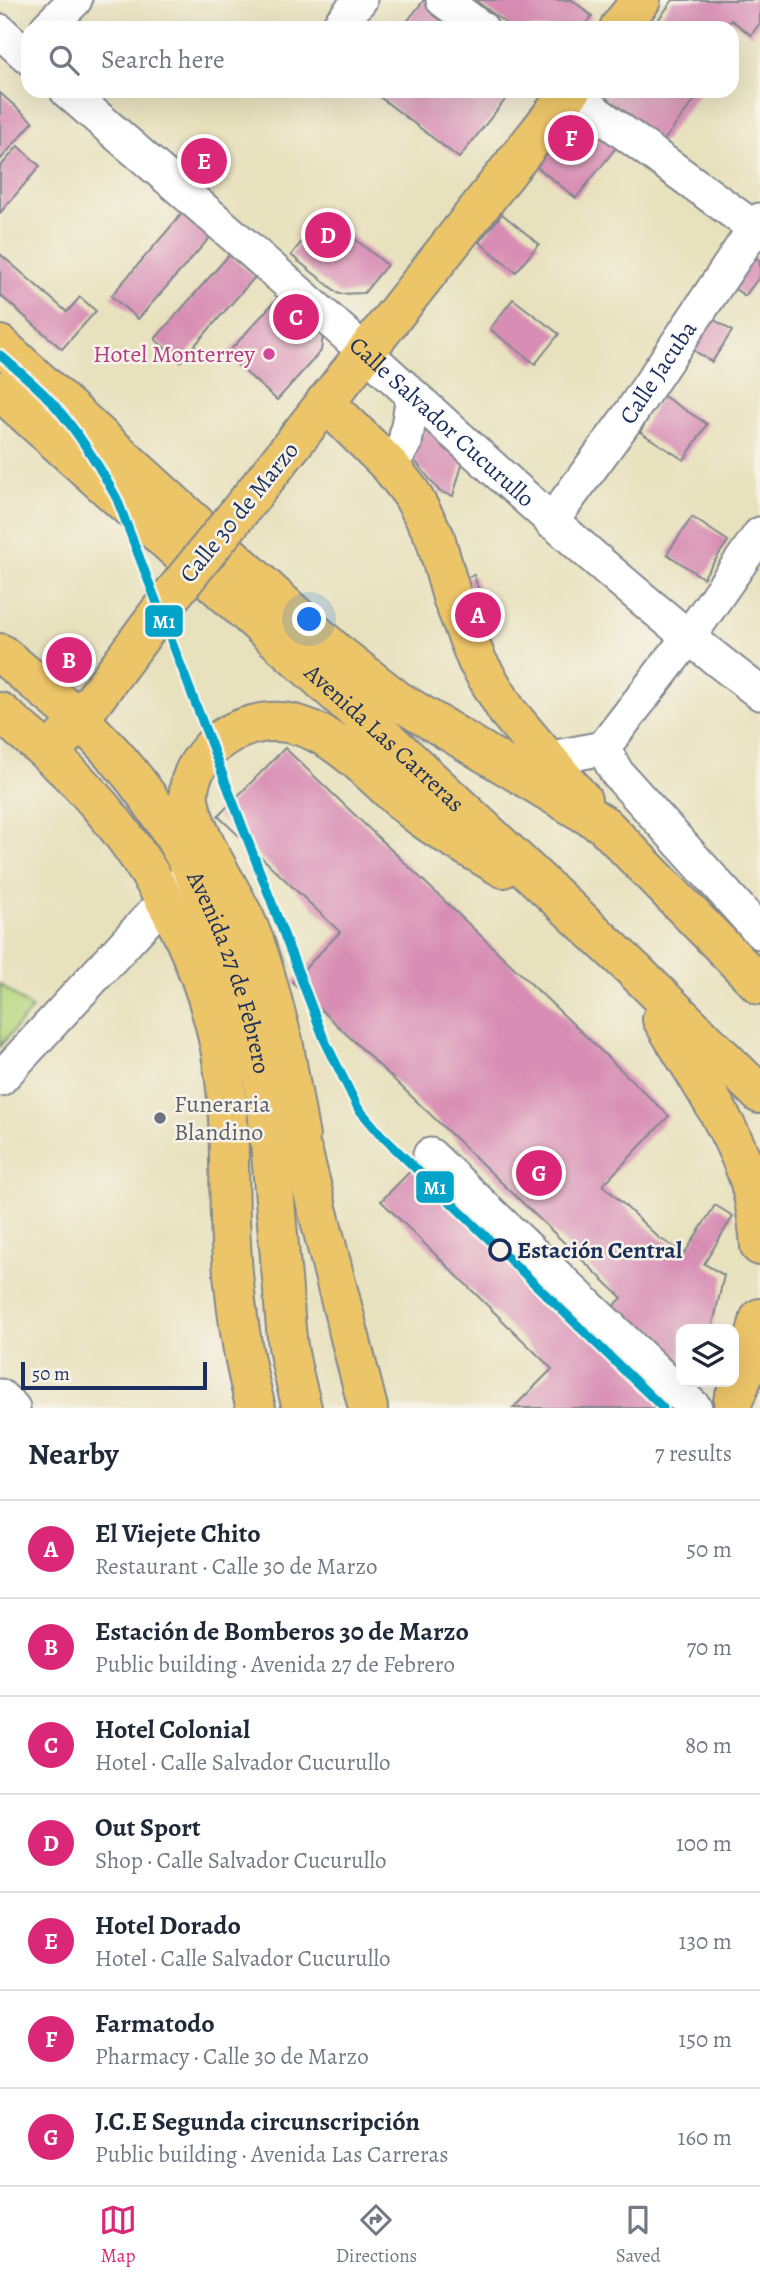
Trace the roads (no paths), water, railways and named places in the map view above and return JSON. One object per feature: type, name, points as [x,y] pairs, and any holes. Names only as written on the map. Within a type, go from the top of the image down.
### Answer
[{"type":"main road","points":[[624,21],[641,0]]},
{"type":"main road","name":"Calle 30 de Marzo","points":[[49,753],[79,720],[168,600],[564,98]]},
{"type":"main road","name":"Avenida Las Carreras","points":[[0,345],[336,652],[397,700],[604,825],[760,985]]},
{"type":"main road","name":"Avenida Las Carreras","points":[[0,391],[399,750],[566,905],[760,1094]]},
{"type":"main road","points":[[325,402],[390,466],[411,493],[435,537],[452,597],[477,661],[507,710],[604,825]]},
{"type":"main road","name":"Avenida 27 de Febrero","points":[[0,653],[105,745],[154,807],[193,871],[235,970],[253,1031],[265,1096],[288,1346],[302,1408]]},
{"type":"main road","name":"Avenida 27 de Febrero","points":[[0,712],[49,753],[87,790],[128,844],[164,899],[193,956],[216,1026],[227,1096],[234,1283],[256,1408]]},
{"type":"main road","points":[[368,1408],[303,1153],[283,1041],[269,986],[246,922],[197,826],[189,802],[190,779],[201,759],[215,744],[235,730],[260,723],[290,722],[319,732],[348,753],[396,798],[429,824],[566,905]]},
{"type":"main road","points":[[399,750],[429,824]]},
{"type":"main road","points":[[633,969],[726,1128],[747,1172],[760,1246]]},
{"type":"main road","points":[[265,1096],[283,1041]]},
{"type":"main road","points":[[227,1096],[265,1096]]},
{"type":"main road","points":[[265,1096],[303,1153]]},
{"type":"main road","points":[[730,1404],[748,1364],[760,1318]]},
{"type":"street","points":[[54,21],[75,0]]},
{"type":"street","points":[[343,21],[360,0]]},
{"type":"street","points":[[443,0],[472,21]]},
{"type":"street","name":"Calle Salvador Cucurullo","points":[[75,98],[365,352],[551,522],[688,638],[760,693]]},
{"type":"street","points":[[577,98],[758,227]]},
{"type":"street","name":"Calle Jacuba","points":[[551,522],[628,417],[758,227]]},
{"type":"street","points":[[390,466],[405,443],[413,397]]},
{"type":"street","points":[[547,759],[603,748],[688,638],[760,534]]},
{"type":"street","points":[[603,748],[617,773],[760,932]]},
{"type":"street","points":[[0,1079],[164,899],[193,871]]},
{"type":"street","points":[[430,1155],[695,1408]]},
{"type":"street","points":[[730,1404],[760,1369]]},
{"type":"street","points":[[0,1396],[13,1408]]},
{"type":"place","name":"Farmatodo","points":[[571,138]]},
{"type":"place","name":"Hotel Dorado","points":[[204,161]]},
{"type":"place","name":"Out Sport","points":[[328,235]]},
{"type":"place","name":"Hotel Colonial","points":[[296,317]]},
{"type":"place","name":"Hotel Monterrey","points":[[269,354]]},
{"type":"place","name":"El Viejete Chito","points":[[478,615]]},
{"type":"place","name":"Estación de Bomberos 30 de Marzo","points":[[69,660]]},
{"type":"place","name":"Funeraria Blandino","points":[[160,1118]]},
{"type":"place","name":"J.C.E Segunda circunscripción","points":[[539,1173]]},
{"type":"place","name":"Estación Central","points":[[500,1250]]}]
